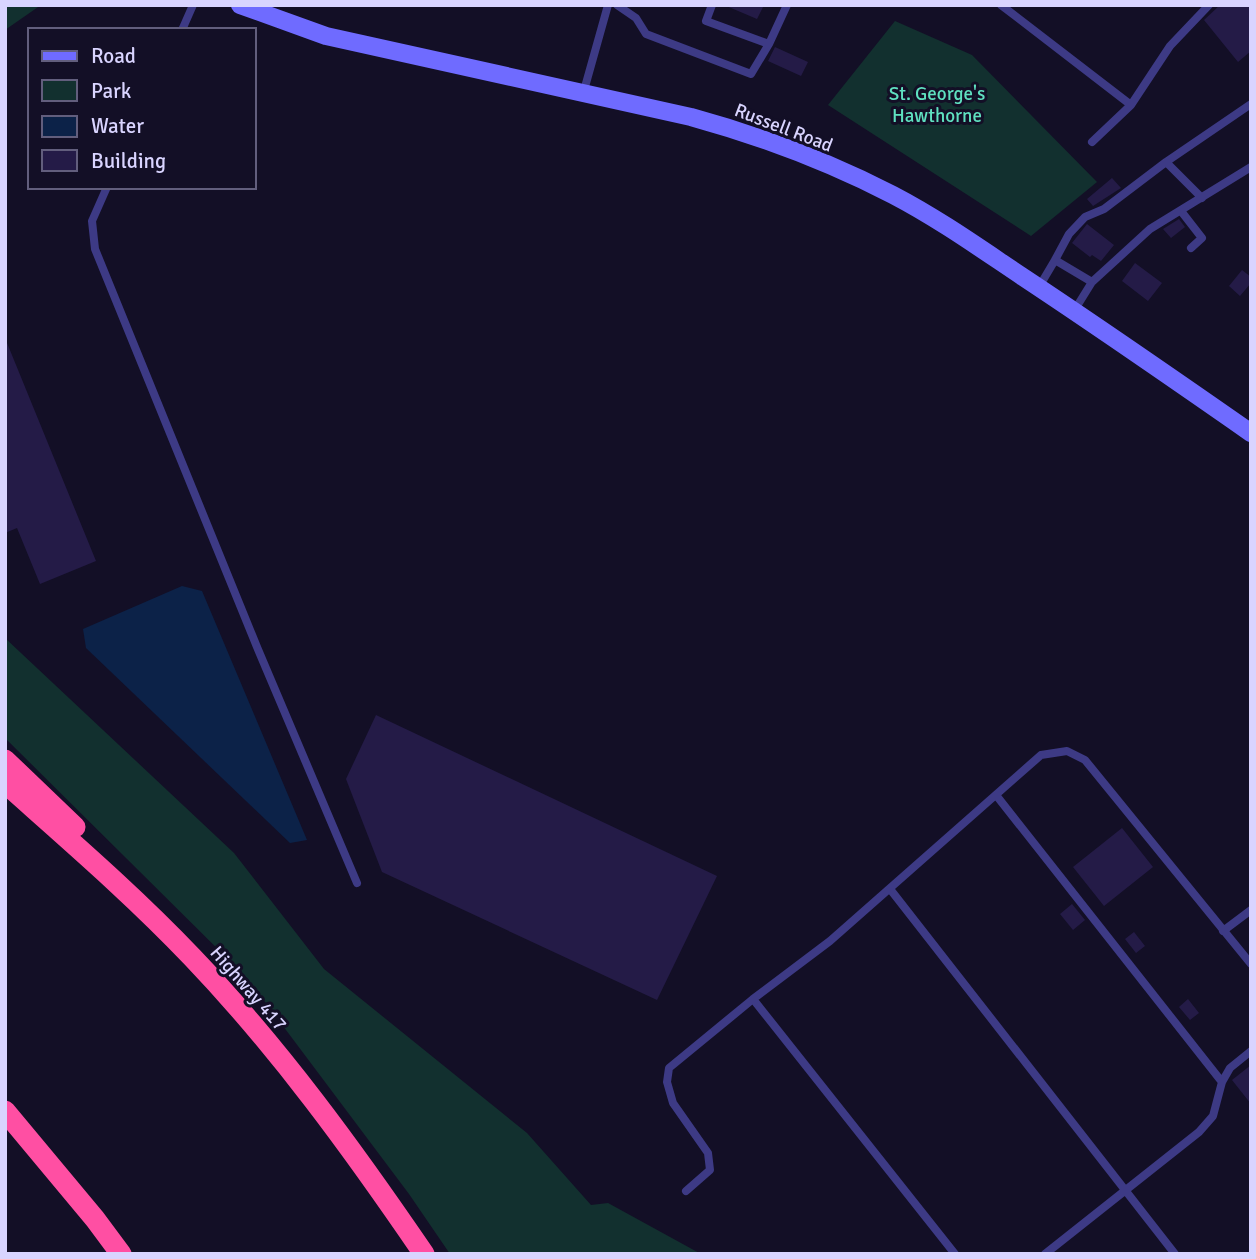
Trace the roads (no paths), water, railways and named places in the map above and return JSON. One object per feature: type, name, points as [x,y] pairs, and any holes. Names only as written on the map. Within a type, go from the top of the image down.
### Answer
[{"type":"highway","points":[[5,760],[97,848],[193,958]]},
{"type":"highway","name":"Highway 417","points":[[5,783],[131,896],[193,958],[253,1024],[309,1092],[424,1254]]},
{"type":"highway","points":[[5,1111],[121,1254]]},
{"type":"main road","name":"Russell Road","points":[[240,5],[326,36],[712,123],[820,161],[935,218],[1251,433]]},
{"type":"lane","points":[[183,28],[194,5]]},
{"type":"lane","points":[[583,94],[608,5]]},
{"type":"lane","points":[[617,5],[636,18],[646,34],[751,75],[787,5]]},
{"type":"lane","points":[[712,5],[706,21],[769,44]]},
{"type":"lane","points":[[1001,5],[1131,106]]},
{"type":"lane","points":[[1092,142],[1131,106],[1170,46],[1209,5]]},
{"type":"lane","points":[[1038,287],[1069,234],[1084,217],[1097,214],[1166,162],[1251,104]]},
{"type":"lane","points":[[1166,162],[1202,198]]},
{"type":"lane","points":[[1074,311],[1092,282],[1150,229],[1251,167]]},
{"type":"lane","points":[[106,189],[92,220],[95,249],[257,647],[357,883]]},
{"type":"lane","points":[[1181,211],[1202,238],[1191,248]]},
{"type":"lane","points":[[1055,260],[1092,282]]},
{"type":"lane","points":[[686,1191],[710,1170],[708,1153],[673,1103],[667,1082],[669,1068],[753,999],[830,941],[1041,755],[1067,751],[1086,760],[1251,964]]},
{"type":"lane","points":[[996,795],[1222,1082]]},
{"type":"lane","points":[[890,889],[1175,1254]]},
{"type":"lane","points":[[1223,931],[1251,910]]},
{"type":"lane","points":[[753,999],[955,1254]]},
{"type":"lane","points":[[1045,1254],[1199,1132],[1213,1116],[1222,1082],[1230,1068],[1251,1051]]},
{"type":"water","points":[[182,586],[202,591],[307,840],[290,843],[86,648],[83,629]]},
{"type":"park label","name":"St. George's Hawthorne","points":[[937,104]]}]
